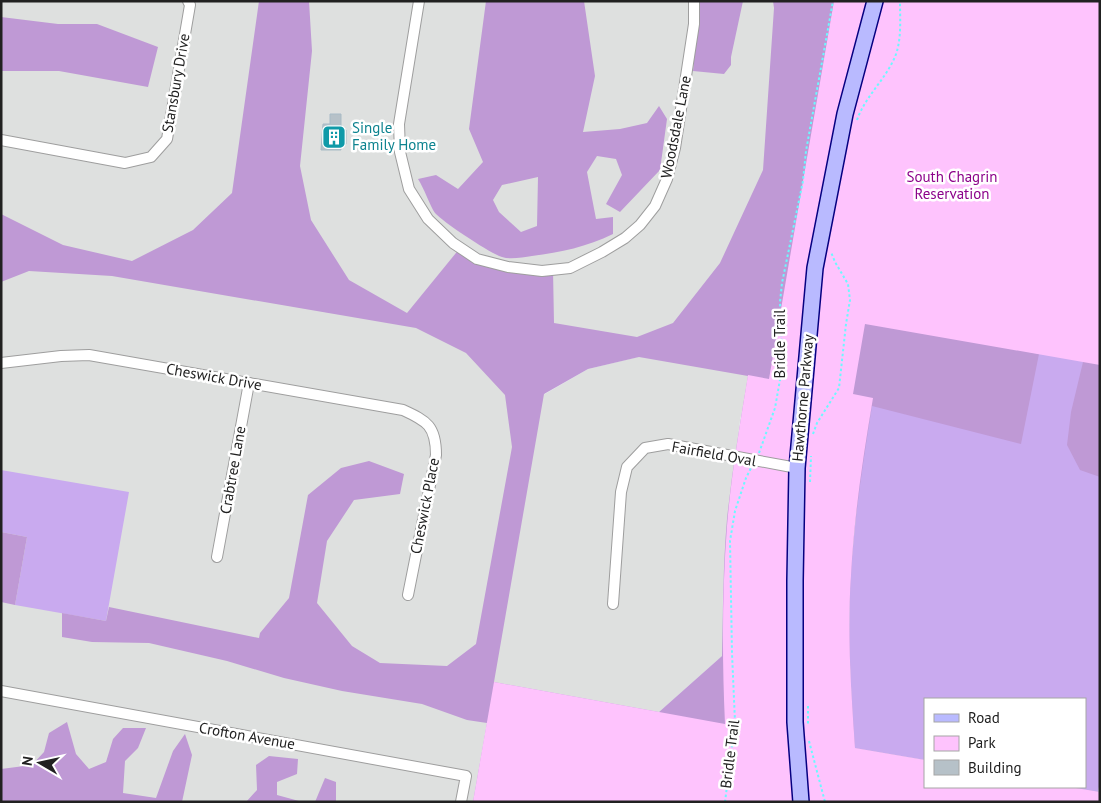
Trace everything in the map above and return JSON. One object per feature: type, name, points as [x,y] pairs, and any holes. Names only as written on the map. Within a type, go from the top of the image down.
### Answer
[{"type":"street","name":"Stansbury Drive","points":[[1,140],[125,163],[151,157],[167,139],[190,4],[188,1]]},
{"type":"street","name":"Woodsdale Lane","points":[[418,1],[398,124],[400,152],[409,189],[428,219],[453,244],[477,259],[508,267],[542,272],[570,268],[602,252],[625,238],[640,225],[655,206],[667,180],[675,148],[694,24],[694,1]]},
{"type":"street","name":"Hawthorne Parkway","points":[[801,802],[795,713],[797,468],[815,268],[845,114],[875,1]]},
{"type":"street","name":"Cheswick Drive","points":[[1,363],[89,355],[403,410],[424,420]]},
{"type":"street","name":"Crabtree Lane","points":[[217,557],[249,383]]},
{"type":"street","name":"Cheswick Place","points":[[408,595],[436,455],[436,439],[424,420]]},
{"type":"street","name":"Fairfield Oval","points":[[613,604],[621,492],[626,467],[645,448],[668,444],[797,468]]},
{"type":"street","name":"Crofton Avenue","points":[[1,691],[466,776],[461,802]]},
{"type":"path","name":"Bridle Trail","points":[[725,802],[735,722],[730,541],[735,511],[746,478],[756,461],[775,408],[781,374],[780,302],[782,283],[804,181],[806,151],[833,1]]},
{"type":"path","points":[[856,125],[862,108],[891,66],[897,52],[900,1]]},
{"type":"path","points":[[812,439],[817,423],[839,388],[850,300],[849,289],[832,257],[831,246]]},
{"type":"path","points":[[810,486],[811,452]]},
{"type":"path","points":[[808,702],[808,728]]},
{"type":"path","points":[[809,735],[812,755],[825,802]]},
{"type":"shaded area","points":[[1,1],[834,1],[740,420],[727,525],[723,589],[722,656],[659,712],[494,682],[473,802],[1,802]],"holes":[[[554,343],[638,357],[588,369],[545,394]]]},
{"type":"shaded area","points":[[1100,1],[1100,781],[1098,792],[1076,788],[1086,788],[1086,698],[924,698],[924,760],[854,748],[849,645],[850,577],[860,476],[873,398]]},
{"type":"shaded area","points":[[1,470],[129,492],[106,621],[15,605],[27,537],[1,532]]},
{"type":"green space","points":[[259,1],[309,1],[312,51],[300,166],[311,220],[349,280],[407,313],[460,248],[477,259],[553,270],[554,323],[637,337],[673,323],[720,263],[763,170],[773,1],[1091,1],[1029,352],[1039,354],[1021,444],[872,406],[854,533],[849,640],[855,748],[924,760],[924,788],[1076,788],[1100,792],[1100,802],[473,802],[487,723],[467,720],[422,704],[342,691],[149,643],[92,642],[62,637],[62,613],[106,621],[109,607],[259,638],[260,633],[289,598],[308,495],[341,468],[369,461],[404,474],[400,494],[354,500],[327,541],[317,603],[352,646],[380,663],[447,666],[476,644],[512,447],[505,395],[466,353],[416,328],[112,276],[29,271],[1,282],[1,214],[63,245],[132,261],[193,230],[232,193]],"holes":[[[639,357],[748,376],[727,519],[722,656],[659,712],[494,682],[544,394],[588,369]]]},
{"type":"green space","points":[[486,1],[584,1],[595,76],[583,132],[620,129],[647,123],[659,106],[667,119],[660,170],[620,212],[606,204],[622,175],[616,159],[597,156],[587,172],[596,219],[613,217],[613,234],[574,248],[513,258],[496,255],[457,230],[435,213],[418,179],[436,175],[458,189],[483,162],[469,129]],"holes":[[[538,177],[537,226],[521,232],[499,212],[493,200],[502,185]]]},
{"type":"green space","points":[[697,1],[743,1],[731,65],[724,74],[693,71],[697,30]]},
{"type":"green space","name":"South Chagrin Reservation","points":[[834,1],[1100,1],[1100,365],[865,324],[853,394],[873,398],[862,464],[852,554],[849,640],[855,748],[924,760],[924,788],[1076,788],[1100,792],[1100,802],[473,802],[494,682],[725,724],[723,600],[727,526],[736,450],[748,375],[769,379]]},
{"type":"green space","points":[[1,17],[58,24],[97,24],[158,47],[148,87],[59,71],[1,71]]},
{"type":"green space","points":[[1100,265],[1100,477],[1080,470],[1067,445],[1071,412],[1083,362]]},
{"type":"green space","points":[[1,532],[27,537],[15,605],[1,602]]},
{"type":"green space","points":[[67,722],[76,754],[89,769],[106,762],[113,739],[123,728],[146,728],[138,748],[125,761],[123,793],[156,798],[173,751],[185,734],[192,755],[182,802],[1,802],[1,769],[32,765],[44,752],[49,733]]},
{"type":"green space","points":[[269,756],[298,759],[297,774],[277,782],[277,795],[311,802],[246,802],[257,790],[256,765]]},
{"type":"green space","points":[[325,778],[336,782],[336,802],[315,802]]},
{"type":"building","name":"Single Family Home","points":[[330,114],[341,114],[341,130],[346,130],[346,144],[340,144],[341,150],[321,150],[323,124],[330,124]]},
{"type":"place","name":"Single Family Home","points":[[334,137]]}]
